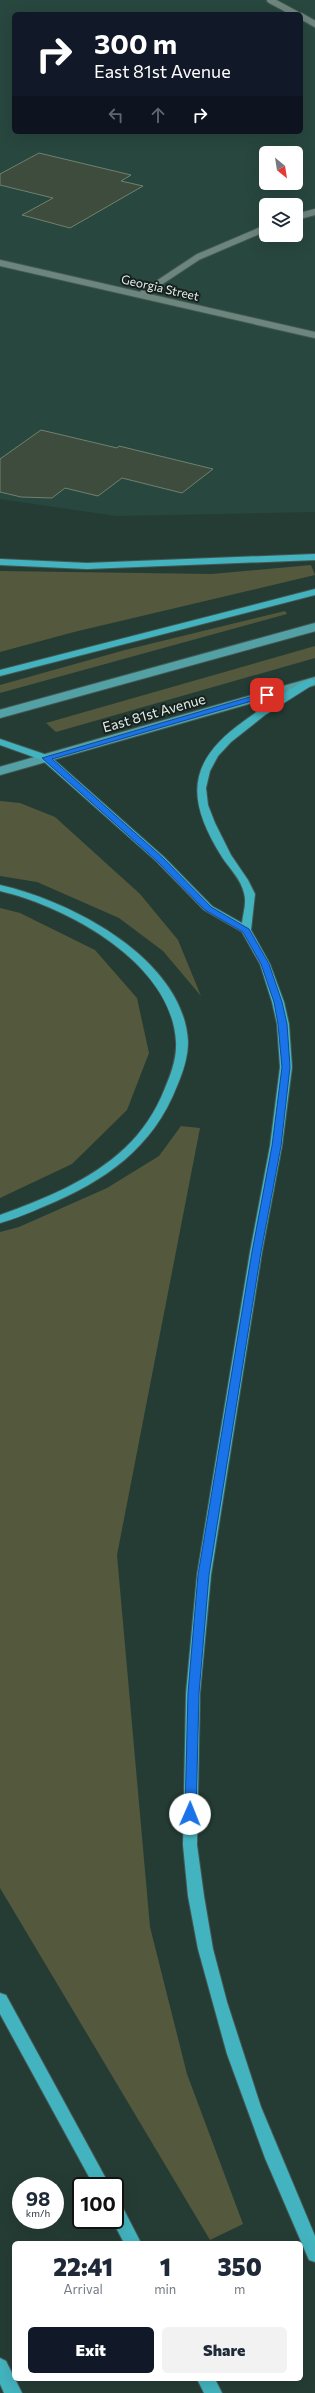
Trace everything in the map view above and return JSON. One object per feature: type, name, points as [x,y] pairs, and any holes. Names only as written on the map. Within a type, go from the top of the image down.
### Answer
[{"type":"highway","points":[[0,562],[87,566],[315,557]]},
{"type":"highway","points":[[0,673],[173,626],[315,592]]},
{"type":"highway","points":[[246,930],[250,894],[226,855],[206,812],[201,788],[203,775],[218,747],[233,734],[313,682]]},
{"type":"highway","points":[[0,742],[46,758],[160,859],[208,908],[246,930],[265,964],[278,1002],[283,1024],[286,1067],[276,1146],[256,1252],[204,1575],[193,1693],[190,1845],[192,1870],[210,1965],[245,2084],[282,2180],[315,2255]]},
{"type":"highway","points":[[0,888],[44,902],[83,920],[115,940],[138,960],[163,987],[176,1013],[182,1041],[178,1068],[167,1098],[150,1129],[141,1138],[121,1157],[87,1181],[43,1204],[0,1219]]},
{"type":"highway","points":[[0,1998],[97,2177]]},
{"type":"highway","points":[[124,2226],[132,2241]]},
{"type":"highway","points":[[0,2366],[13,2393]]},
{"type":"highway","points":[[207,2381],[213,2393]]},
{"type":"main road","points":[[0,714],[315,627]]},
{"type":"main road","name":"East 81st Avenue","points":[[0,772],[313,682]]},
{"type":"street","points":[[270,0],[292,12]]},
{"type":"street","points":[[303,17],[315,24]]},
{"type":"street","points":[[303,215],[315,212]]},
{"type":"street","points":[[142,294],[198,257],[259,231]]},
{"type":"street","name":"Georgia Street","points":[[0,263],[142,294],[315,335]]},
{"type":"shaded area","points":[[0,0],[315,0],[315,512],[116,516],[0,499]]},
{"type":"green space","points":[[311,565],[315,575],[74,632],[0,652],[0,571],[212,574]]},
{"type":"green space","points":[[285,611],[287,614],[0,693],[0,685],[125,650]]},
{"type":"green space","points":[[315,646],[315,658],[56,732],[46,723]]},
{"type":"green space","points":[[0,801],[20,803],[55,817],[140,894],[178,940],[201,996],[163,951],[119,918],[37,882],[0,876]]},
{"type":"green space","points":[[0,908],[20,913],[95,950],[137,998],[149,1053],[127,1110],[72,1164],[0,1198]]},
{"type":"green space","points":[[181,1126],[200,1128],[117,1555],[150,1927],[187,2074],[243,2224],[210,2240],[0,1888],[0,1232],[19,1227],[107,1188],[159,1156]]},
{"type":"building","points":[[39,153],[131,175],[121,181],[143,186],[70,228],[22,215],[53,198],[0,185],[0,174]]},
{"type":"building","points":[[41,430],[117,448],[119,446],[213,469],[182,493],[122,478],[98,496],[65,488],[52,498],[21,497],[0,492],[0,459]]},
{"type":"route","points":[[190,1814],[193,1693],[204,1575],[224,1441],[285,1088],[286,1067],[283,1024],[278,1002],[265,964],[246,930],[208,908],[160,859],[46,758],[267,695]]}]
